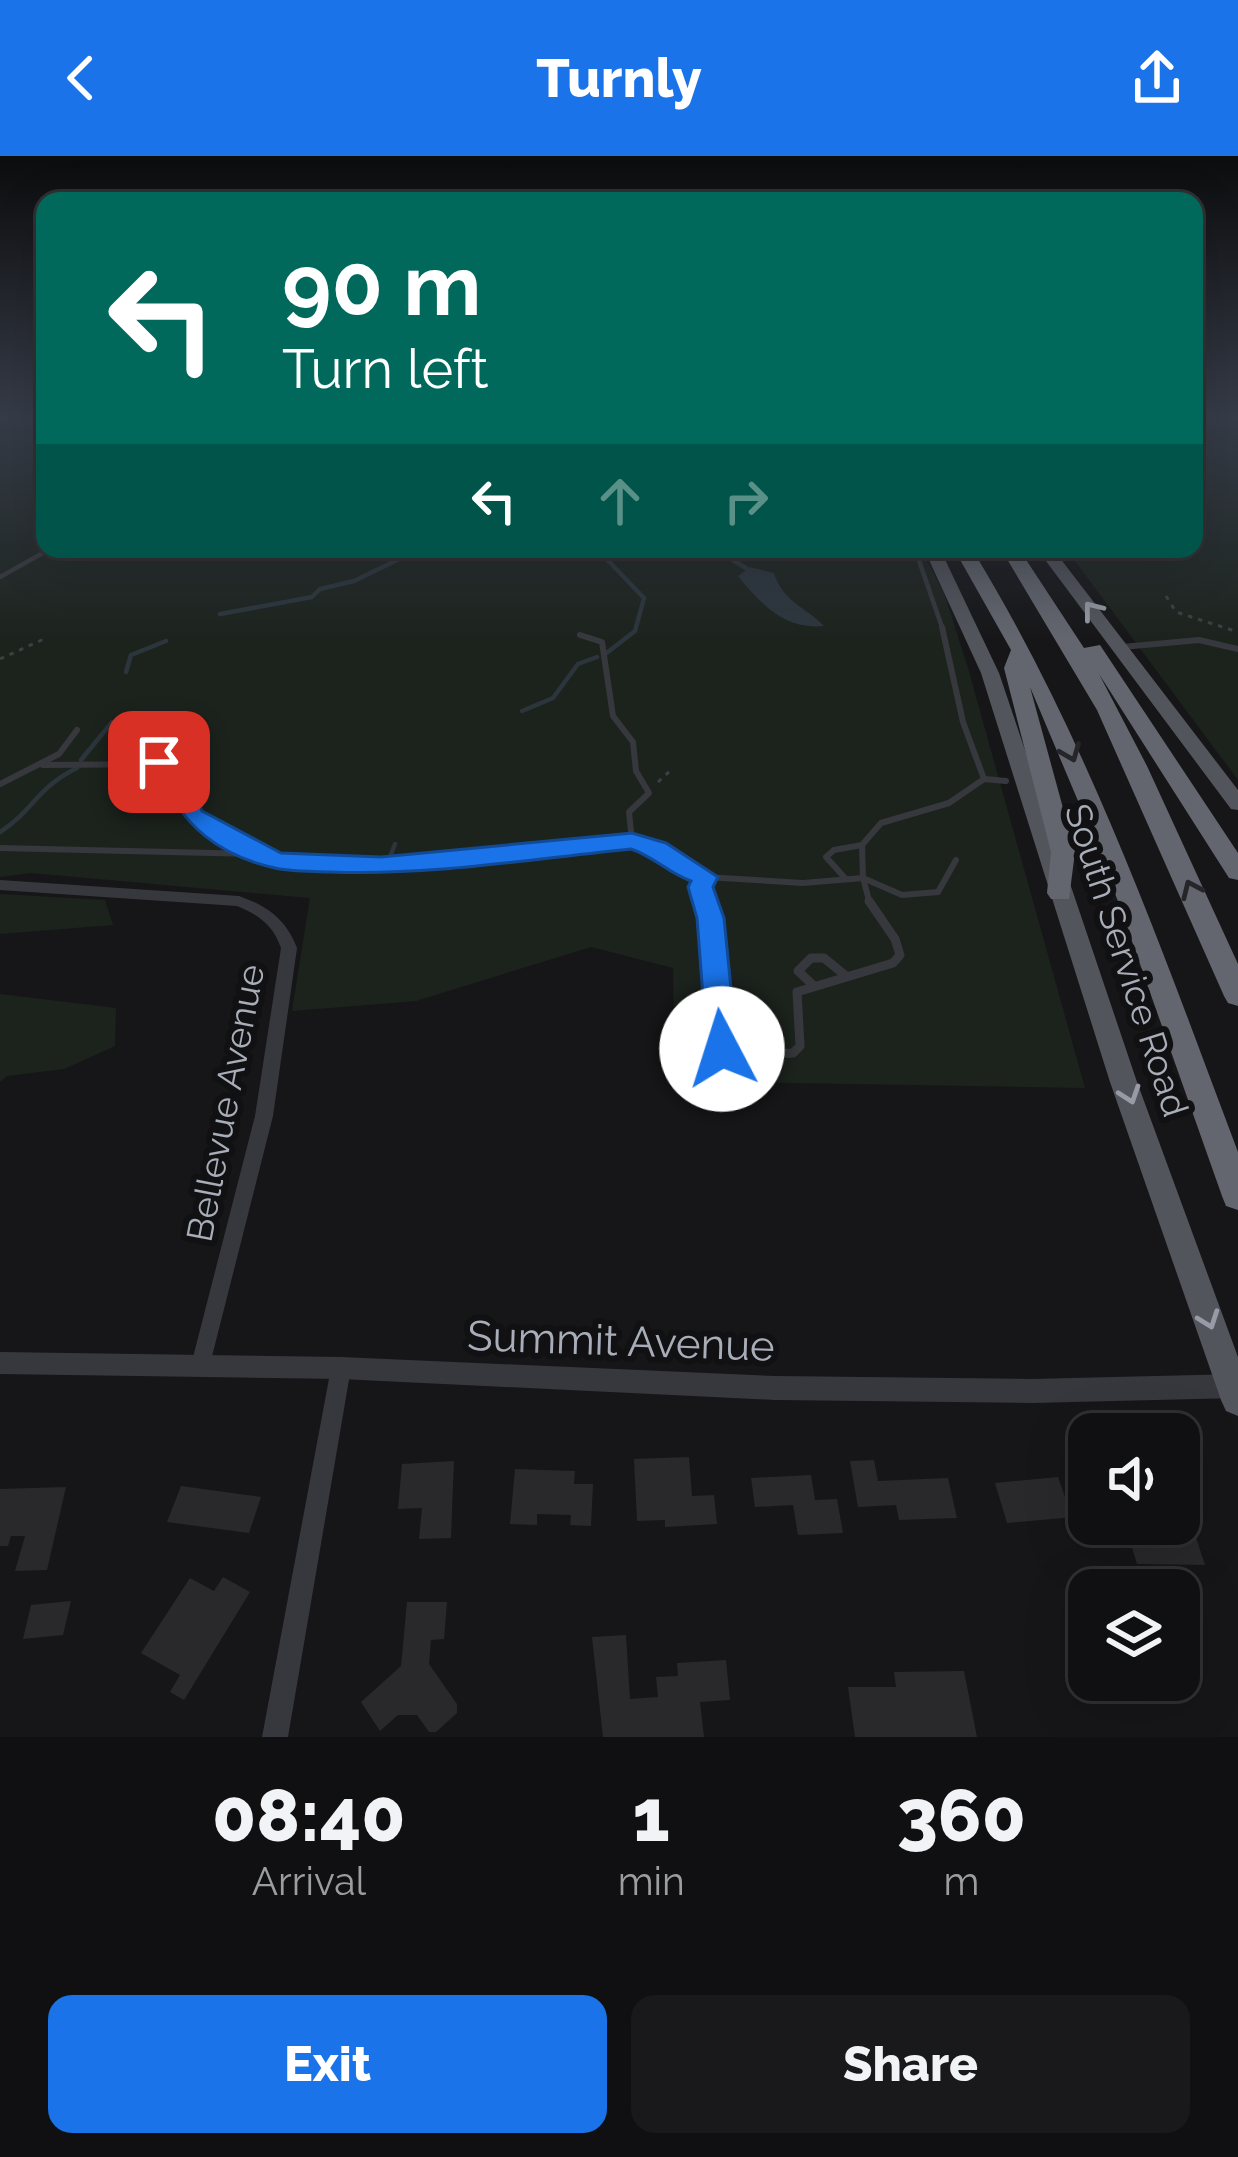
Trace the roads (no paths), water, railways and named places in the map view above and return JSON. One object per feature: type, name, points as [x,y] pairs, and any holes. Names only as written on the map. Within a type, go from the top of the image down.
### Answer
[{"type":"highway","points":[[968,558],[1022,647],[1096,812],[1238,1196]]},
{"type":"highway","points":[[1017,558],[1084,663],[1121,733],[1238,996]]},
{"type":"highway","points":[[1019,558],[1068,613],[1110,673],[1238,872]]},
{"type":"highway","points":[[1022,647],[1014,668],[1063,852],[1060,892]]},
{"type":"main road","name":"South Service Road","points":[[937,558],[989,662],[1060,892],[1236,1390]]},
{"type":"main road","points":[[1052,558],[1238,804]]},
{"type":"street","name":"Bellevue Avenue","points":[[0,885],[239,901],[264,910],[284,929],[289,948],[264,1116],[201,1365]]},
{"type":"street","name":"Summit Avenue","points":[[0,1363],[341,1368],[776,1388],[1236,1390]]},
{"type":"street","points":[[275,1737],[341,1368]]},
{"type":"lane","points":[[0,577],[36,557]]},
{"type":"lane","points":[[918,558],[948,638],[953,692],[984,779]]},
{"type":"lane","points":[[580,635],[602,642],[613,716],[633,742],[636,771],[649,792],[629,812],[632,841]]},
{"type":"lane","points":[[1120,647],[1199,640],[1238,650]]},
{"type":"lane","points":[[0,784],[59,754],[76,730]]},
{"type":"lane","points":[[43,765],[171,764],[194,816],[255,854]]},
{"type":"lane","points":[[846,879],[830,867],[826,857],[833,850],[862,845],[881,823],[949,803],[984,779],[1006,781]]},
{"type":"lane","points":[[0,848],[255,854],[304,865],[381,866],[632,841],[657,849],[682,868],[705,877],[802,883],[864,878],[902,895],[938,892],[956,860]]},
{"type":"lane","points":[[705,877],[700,887],[711,918],[722,1049],[734,1057],[793,1053],[800,1046],[797,992],[893,963],[900,955],[899,944],[865,891],[862,845]]},
{"type":"lane","points":[[813,985],[798,971],[812,958],[824,958],[846,976]]},
{"type":"waterway","points":[[220,614],[312,597],[320,589],[354,581],[401,558]]},
{"type":"waterway","points":[[604,655],[635,631],[644,598],[606,558]]},
{"type":"waterway","points":[[729,558],[746,568]]},
{"type":"waterway","points":[[126,672],[131,655],[166,641]]},
{"type":"waterway","points":[[522,711],[553,698],[578,664],[597,657]]},
{"type":"waterway","points":[[81,760],[112,722]]},
{"type":"waterway","points":[[0,832],[52,783],[77,768]]},
{"type":"waterway","points":[[388,862],[395,844]]}]
